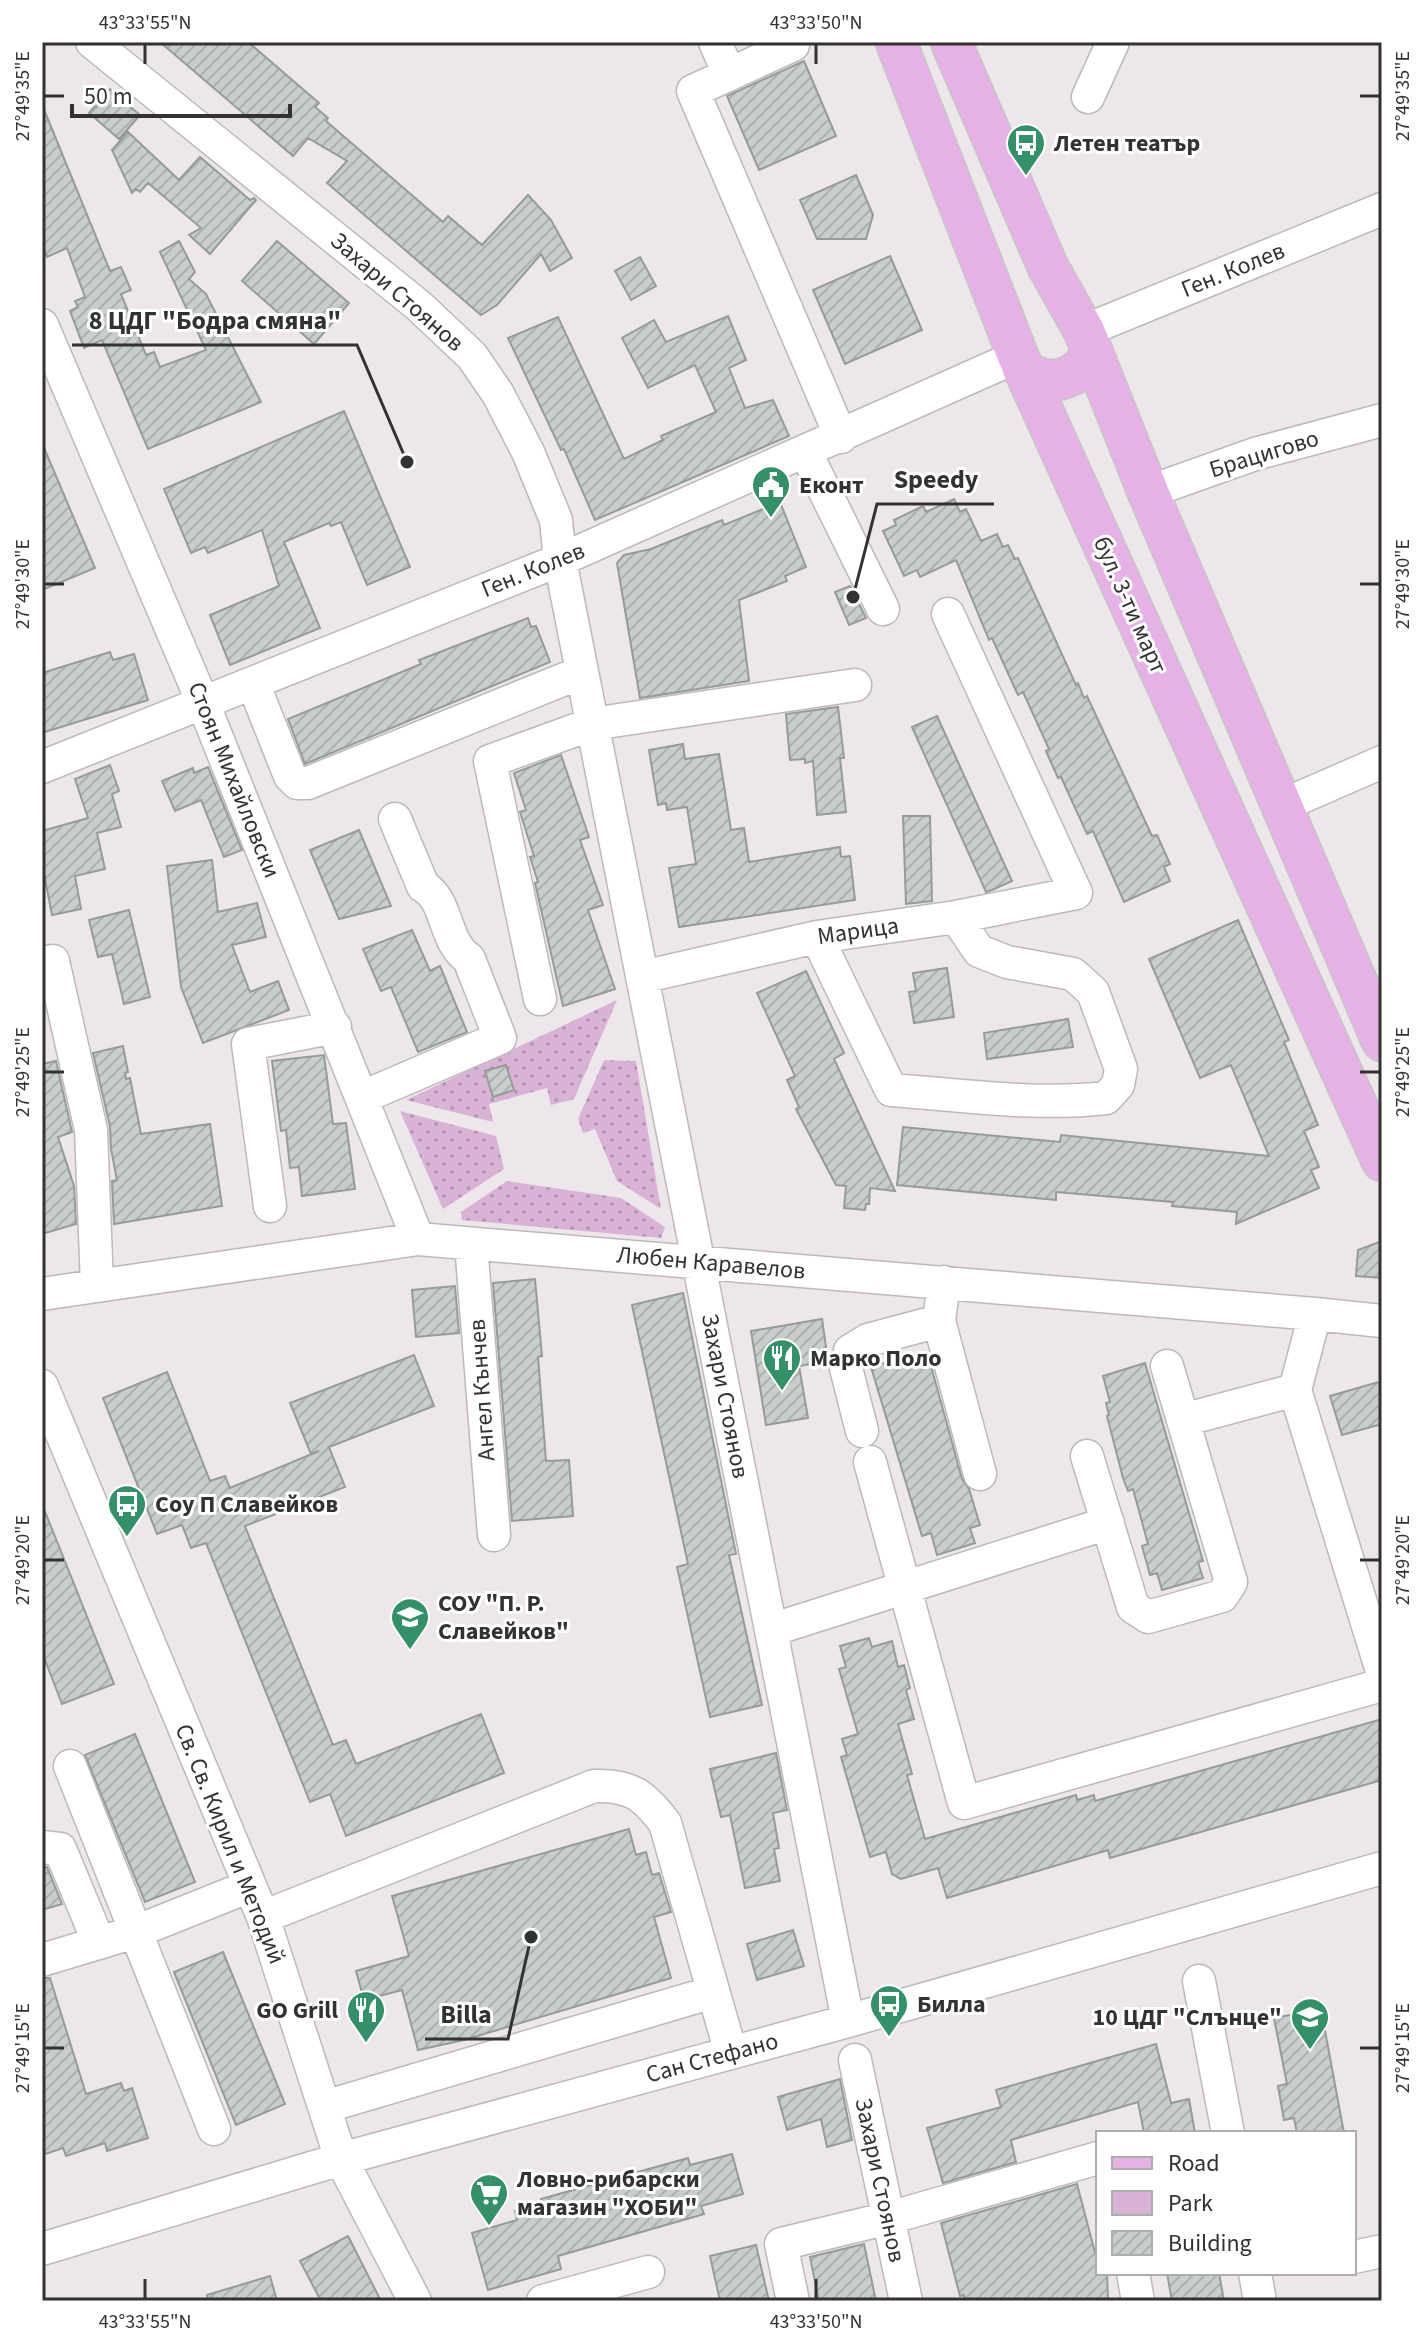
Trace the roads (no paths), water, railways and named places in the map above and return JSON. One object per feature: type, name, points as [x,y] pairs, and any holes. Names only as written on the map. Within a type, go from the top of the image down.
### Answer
[{"type":"main road","name":"бул. 3-ти март","points":[[896,42],[1019,357],[1382,1161]]},
{"type":"main road","points":[[951,42],[1048,267],[1084,335],[1382,1041]]},
{"type":"main road","points":[[1042,308],[1059,309],[1084,335],[1079,371],[1064,379],[1038,378],[1019,357],[1017,330],[1026,316],[1042,308]]},
{"type":"street","name":"Захари Стоянов","points":[[92,42],[419,306],[472,356],[498,394],[528,452],[556,520],[560,560],[848,2021]]},
{"type":"street","points":[[715,42],[729,74]]},
{"type":"street","points":[[792,42],[793,45],[693,91],[841,437]]},
{"type":"street","points":[[1088,97],[1113,42]]},
{"type":"street","name":"Ген. Колев","points":[[1084,335],[1382,209]]},
{"type":"street","name":"Стоян Михайловски","points":[[42,325],[203,703],[418,1239]]},
{"type":"street","name":"Ген. Колев","points":[[42,767],[560,560],[1019,357]]},
{"type":"street","name":"Брацигово","points":[[1148,492],[1255,454],[1382,420]]},
{"type":"street","points":[[806,453],[883,609]]},
{"type":"street","name":"Марица","points":[[642,977],[817,937],[956,917],[1076,893],[948,614]]},
{"type":"street","points":[[253,683],[290,776],[297,783],[308,783],[582,672]]},
{"type":"street","points":[[540,999],[490,761],[592,724],[855,685]]},
{"type":"street","points":[[1281,806],[1382,762]]},
{"type":"street","points":[[363,1097],[500,1038],[469,959],[458,952],[433,892],[423,886],[395,819]]},
{"type":"street","points":[[817,937],[891,1090],[1046,1101],[1106,1098],[1118,1085],[1121,1069],[1093,992],[1073,974],[1007,962],[979,951],[956,917]]},
{"type":"street","points":[[42,964],[53,961],[91,1130],[97,1285]]},
{"type":"street","points":[[270,1206],[248,1044],[335,1027]]},
{"type":"street","name":"Любен Каравелов","points":[[42,1294],[418,1239],[1382,1321]]},
{"type":"street","name":"Ангел Кънчев","points":[[471,1244],[494,1535]]},
{"type":"street","points":[[944,1282],[939,1321],[980,1474]]},
{"type":"street","points":[[1315,1314],[1295,1390],[1382,1671]]},
{"type":"street","points":[[862,1431],[846,1368],[850,1351],[868,1340],[939,1321]]},
{"type":"street","points":[[1087,1456],[1133,1607],[1148,1617],[1222,1596],[1231,1582],[1167,1366]]},
{"type":"street","name":"Св. Св. Кирил и Методий","points":[[42,1386],[263,1917],[341,2159],[415,2301]]},
{"type":"street","points":[[1183,1420],[1295,1390]]},
{"type":"street","points":[[870,1462],[964,1803],[1382,1685]]},
{"type":"street","points":[[771,1630],[1108,1523]]},
{"type":"street","points":[[70,1766],[214,2129]]},
{"type":"street","points":[[263,1917],[594,1786],[616,1785],[633,1791],[653,1807],[665,1823],[731,2053]]},
{"type":"street","points":[[42,1847],[60,1849],[99,1943]]},
{"type":"street","name":"Сан Стефано","points":[[42,2249],[341,2159],[848,2021],[1382,1868]]},
{"type":"street","points":[[42,1960],[135,1932],[250,1886]]},
{"type":"street","points":[[1199,1981],[1228,2131]]},
{"type":"street","points":[[324,2107],[713,1992]]},
{"type":"street","name":"Захари Стоянов","points":[[855,2060],[906,2301]]},
{"type":"street","points":[[793,2301],[781,2244],[889,2218],[1096,2159]]},
{"type":"street","points":[[1356,2257],[1382,2251]]},
{"type":"street","points":[[543,2301],[648,2272]]},
{"type":"street","points":[[1133,2275],[1138,2301]]},
{"type":"place","name":"Летен театър","points":[[1026,177]]},
{"type":"place","name":"8 ЦДГ \"Бодра смяна\"","points":[[407,462]]},
{"type":"place","name":"Еконт","points":[[771,519]]},
{"type":"place","name":"Speedy","points":[[853,597]]},
{"type":"place","name":"Марко Поло","points":[[782,1392]]},
{"type":"place","name":"Соу П Славейков","points":[[127,1538]]},
{"type":"place","name":"СОУ \"П. Р. Славейков\"","points":[[410,1651]]},
{"type":"place","name":"Billa","points":[[531,1937]]},
{"type":"place","name":"Билла","points":[[889,2038]]},
{"type":"place","name":"GO Grill","points":[[366,2044]]},
{"type":"place","name":"10 ЦДГ \"Слънце\"","points":[[1310,2051]]},
{"type":"place","name":"Ловно-рибарски магазин \"ХОБИ\"","points":[[489,2227]]}]
